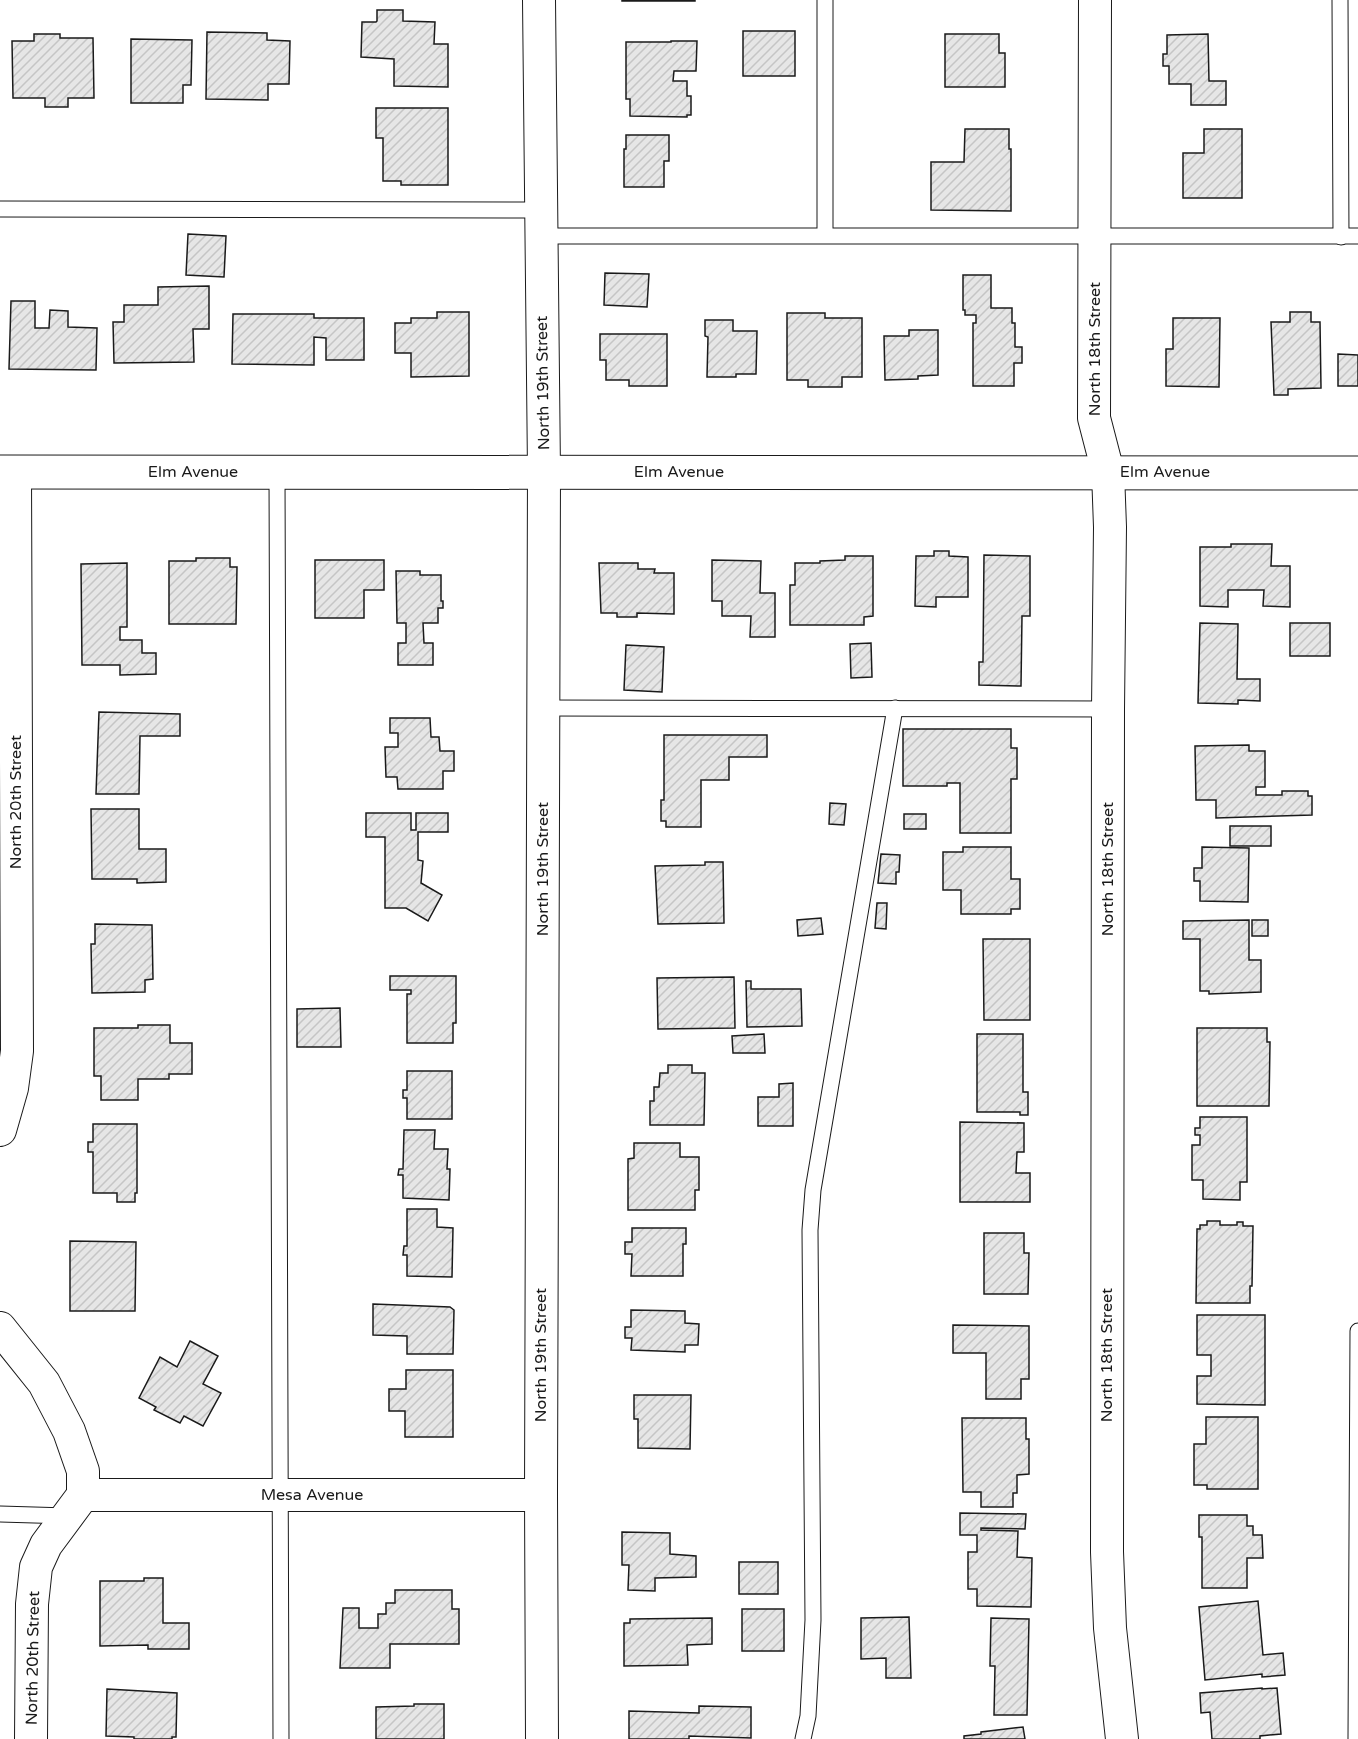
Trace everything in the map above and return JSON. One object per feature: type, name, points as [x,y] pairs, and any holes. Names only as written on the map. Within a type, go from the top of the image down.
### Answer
[{"type":"street","name":"North 19th Street","points":[[539,0],[544,472],[542,1739]]},
{"type":"street","name":"North 18th Street","points":[[1095,0],[1094,418],[1108,472],[1110,527],[1107,1551],[1110,1628],[1122,1739]]},
{"type":"street","name":"Elm Avenue","points":[[7,472],[1358,473]]},
{"type":"street","name":"North 20th Street","points":[[0,1130],[12,1089],[16,1051],[7,472]]},
{"type":"street","points":[[0,1328],[44,1383],[69,1431],[83,1470],[76,1506]]},
{"type":"street","name":"Mesa Avenue","points":[[76,1506],[281,1496],[541,1495]]},
{"type":"street","name":"North 20th Street","points":[[31,1739],[32,1604],[36,1567],[46,1545],[76,1506]]},
{"type":"lane","points":[[825,0],[825,235]]},
{"type":"lane","points":[[1340,0],[1341,237]]},
{"type":"lane","points":[[0,209],[541,223],[825,235],[1358,236]]},
{"type":"lane","points":[[277,472],[281,1739]]},
{"type":"lane","points":[[543,708],[1108,709]]},
{"type":"lane","points":[[803,1739],[808,1716],[813,1620],[810,1242],[813,1190],[895,708]]},
{"type":"lane","points":[[1356,1739],[1358,1331]]},
{"type":"lane","points":[[0,1514],[76,1506]]},
{"type":"building","points":[[695,0],[695,1],[622,1]]},
{"type":"building","points":[[377,10],[403,10],[403,21],[435,22],[434,44],[448,44],[448,87],[394,86],[394,59],[361,57],[362,22],[376,22]]},
{"type":"building","points":[[743,31],[795,31],[795,76],[743,76]]},
{"type":"building","points":[[207,32],[267,33],[267,40],[290,41],[289,84],[268,84],[268,100],[206,99]]},
{"type":"building","points":[[34,34],[60,34],[60,38],[93,38],[94,98],[68,98],[68,107],[45,107],[45,98],[13,98],[12,41],[34,41]]},
{"type":"building","points":[[945,34],[999,34],[999,53],[1005,53],[1005,87],[945,87]]},
{"type":"building","points":[[1208,34],[1209,81],[1226,81],[1226,105],[1191,105],[1191,84],[1169,84],[1169,66],[1163,66],[1163,54],[1167,54],[1167,35]]},
{"type":"building","points":[[131,39],[192,40],[191,85],[183,85],[183,103],[131,103]]},
{"type":"building","points":[[697,41],[696,71],[674,71],[673,81],[687,81],[687,96],[691,96],[691,115],[687,117],[630,116],[630,99],[626,99],[626,42]]},
{"type":"building","points":[[376,108],[448,108],[448,185],[401,185],[401,181],[383,181],[383,138],[376,138]]},
{"type":"building","points":[[965,129],[1009,129],[1011,211],[931,210],[931,162],[964,162]]},
{"type":"building","points":[[1204,129],[1242,129],[1242,198],[1183,198],[1183,153],[1204,153]]},
{"type":"building","points":[[626,135],[669,135],[669,161],[664,161],[664,187],[624,187]]},
{"type":"building","points":[[188,234],[226,236],[224,277],[186,275]]},
{"type":"building","points":[[605,273],[649,274],[647,307],[604,305]]},
{"type":"building","points":[[963,275],[991,275],[991,308],[1012,308],[1012,323],[1015,323],[1015,347],[1022,347],[1022,363],[1014,363],[1014,386],[973,386],[973,323],[976,323],[976,315],[965,315],[965,310],[963,310]]},
{"type":"building","points":[[209,286],[209,329],[193,329],[194,362],[114,363],[113,322],[124,322],[124,305],[158,305],[158,287]]},
{"type":"building","points":[[11,301],[35,301],[35,328],[49,328],[50,310],[68,311],[68,327],[97,328],[96,370],[9,369]]},
{"type":"building","points":[[437,312],[469,312],[469,376],[411,377],[411,353],[395,353],[395,323],[411,323],[411,318],[437,318]]},
{"type":"building","points":[[1290,312],[1311,312],[1311,322],[1320,322],[1321,388],[1288,389],[1288,395],[1274,395],[1271,322],[1290,322]]},
{"type":"building","points":[[787,313],[825,313],[825,318],[862,318],[862,377],[842,377],[842,387],[808,387],[808,380],[787,380]]},
{"type":"building","points":[[233,314],[314,314],[314,318],[364,318],[364,360],[326,360],[326,338],[314,337],[314,365],[232,364]]},
{"type":"building","points":[[1173,318],[1220,318],[1219,387],[1166,386],[1166,349],[1173,349]]},
{"type":"building","points":[[705,320],[733,320],[733,331],[757,331],[756,374],[707,377],[708,337],[705,336]]},
{"type":"building","points":[[909,330],[938,330],[938,375],[918,376],[918,379],[885,380],[884,336],[909,336]]},
{"type":"building","points":[[600,334],[667,334],[667,386],[629,386],[629,380],[606,380],[606,360],[600,360]]},
{"type":"building","points":[[1338,354],[1358,355],[1358,386],[1338,386]]},
{"type":"building","points":[[1231,544],[1272,544],[1271,566],[1290,566],[1290,607],[1263,606],[1264,590],[1228,590],[1228,607],[1200,606],[1200,547],[1231,547]]},
{"type":"building","points":[[934,551],[949,551],[949,556],[968,557],[968,597],[936,597],[936,607],[915,606],[916,556],[934,556]]},
{"type":"building","points":[[984,555],[1030,556],[1030,616],[1022,616],[1021,686],[979,685],[979,662],[983,662]]},
{"type":"building","points":[[845,556],[873,556],[873,616],[864,617],[864,625],[790,625],[790,585],[795,585],[795,563],[845,560]]},
{"type":"building","points":[[196,558],[230,558],[230,567],[237,567],[236,624],[169,624],[169,561],[196,561]]},
{"type":"building","points":[[315,560],[384,560],[384,590],[364,590],[364,618],[315,618]]},
{"type":"building","points":[[712,560],[761,561],[760,593],[775,593],[775,637],[750,637],[751,616],[722,616],[722,601],[712,601]]},
{"type":"building","points":[[127,563],[127,627],[120,627],[120,640],[142,640],[142,653],[156,653],[156,674],[120,675],[120,665],[82,665],[81,564]]},
{"type":"building","points":[[599,563],[638,563],[638,569],[655,569],[654,573],[674,573],[674,614],[637,613],[637,617],[617,617],[617,613],[601,613]]},
{"type":"building","points":[[396,571],[420,571],[420,575],[441,575],[443,608],[438,608],[438,623],[423,623],[424,643],[433,643],[433,665],[398,665],[398,643],[406,643],[406,623],[397,623]]},
{"type":"building","points":[[1200,623],[1238,624],[1237,679],[1260,679],[1260,701],[1238,700],[1238,704],[1198,703]]},
{"type":"building","points":[[1290,623],[1330,623],[1330,656],[1290,656]]},
{"type":"building","points":[[871,643],[872,677],[851,678],[850,644]]},
{"type":"building","points":[[626,645],[664,647],[662,692],[624,690]]},
{"type":"building","points":[[99,712],[180,714],[180,736],[140,736],[139,794],[96,794]]},
{"type":"building","points":[[390,718],[430,718],[431,737],[439,737],[440,751],[454,751],[454,771],[443,771],[443,789],[398,789],[397,777],[386,777],[385,747],[398,747],[398,733],[390,733]]},
{"type":"building","points":[[903,729],[1011,729],[1011,748],[1017,748],[1017,779],[1011,779],[1011,833],[960,833],[960,783],[947,783],[947,786],[903,786]]},
{"type":"building","points":[[664,735],[767,735],[767,757],[729,757],[729,780],[701,780],[701,827],[666,827],[666,821],[661,821],[661,800],[664,800]]},
{"type":"building","points":[[1249,745],[1249,751],[1265,751],[1265,787],[1256,787],[1256,795],[1282,795],[1282,791],[1308,791],[1308,796],[1312,796],[1312,815],[1216,818],[1216,800],[1196,800],[1195,746]]},
{"type":"building","points":[[830,803],[846,804],[844,825],[829,824]]},
{"type":"building","points":[[91,809],[139,809],[139,849],[166,849],[166,882],[137,883],[137,879],[92,879]]},
{"type":"building","points":[[366,813],[411,813],[411,830],[416,830],[416,813],[448,813],[448,832],[418,832],[418,860],[423,861],[421,883],[442,895],[428,921],[406,908],[385,908],[385,837],[366,837]]},
{"type":"building","points":[[904,814],[926,814],[926,829],[904,829]]},
{"type":"building","points":[[1230,826],[1271,826],[1271,846],[1230,846]]},
{"type":"building","points":[[963,847],[1011,847],[1011,879],[1020,879],[1020,909],[1011,909],[1011,914],[961,914],[961,890],[943,890],[943,852],[963,852]]},
{"type":"building","points":[[1202,847],[1249,848],[1248,902],[1200,901],[1200,881],[1194,881],[1194,868],[1202,868]]},
{"type":"building","points":[[881,854],[900,855],[896,884],[878,883]]},
{"type":"building","points":[[705,862],[723,862],[724,923],[658,924],[655,866],[705,865]]},
{"type":"building","points":[[877,903],[887,903],[886,929],[875,928]]},
{"type":"building","points":[[821,918],[823,934],[798,936],[797,920]]},
{"type":"building","points":[[1249,920],[1249,960],[1261,960],[1261,992],[1209,994],[1209,991],[1200,991],[1200,939],[1183,939],[1183,921]]},
{"type":"building","points":[[1252,920],[1268,920],[1268,936],[1252,936]]},
{"type":"building","points":[[95,924],[152,925],[153,979],[145,980],[145,992],[92,993],[91,944],[95,944]]},
{"type":"building","points":[[983,939],[1030,939],[1030,1020],[984,1020]]},
{"type":"building","points":[[390,976],[456,976],[456,1023],[453,1023],[453,1043],[407,1043],[407,994],[411,994],[411,990],[390,990]]},
{"type":"building","points":[[734,977],[735,1028],[658,1029],[657,978]]},
{"type":"building","points":[[746,981],[751,981],[751,989],[801,989],[802,1026],[747,1027]]},
{"type":"building","points":[[340,1008],[341,1047],[297,1047],[297,1009]]},
{"type":"building","points":[[138,1025],[170,1025],[170,1043],[192,1043],[192,1074],[169,1074],[169,1079],[138,1079],[138,1100],[101,1100],[101,1076],[94,1076],[94,1028],[138,1028]]},
{"type":"building","points":[[1197,1028],[1267,1028],[1267,1042],[1270,1042],[1269,1106],[1197,1106]]},
{"type":"building","points":[[764,1034],[765,1053],[733,1053],[732,1036]]},
{"type":"building","points":[[977,1034],[1023,1034],[1023,1092],[1028,1092],[1028,1115],[1020,1115],[1020,1112],[977,1112]]},
{"type":"building","points":[[668,1065],[692,1065],[692,1073],[705,1073],[704,1125],[650,1125],[650,1101],[654,1101],[654,1087],[659,1087],[660,1073],[668,1073]]},
{"type":"building","points":[[407,1071],[452,1071],[452,1119],[407,1119],[407,1098],[403,1098],[403,1090],[407,1090]]},
{"type":"building","points":[[793,1083],[793,1126],[758,1126],[758,1097],[779,1097],[779,1084]]},
{"type":"building","points":[[1200,1117],[1247,1117],[1247,1182],[1240,1182],[1240,1200],[1203,1199],[1203,1180],[1192,1180],[1192,1145],[1200,1145],[1200,1135],[1195,1135],[1195,1128],[1200,1128]]},
{"type":"building","points":[[960,1122],[1024,1123],[1024,1152],[1017,1152],[1016,1173],[1030,1173],[1030,1202],[960,1202]]},
{"type":"building","points":[[93,1124],[137,1124],[135,1202],[117,1202],[117,1193],[93,1193],[93,1152],[88,1152],[88,1142],[93,1142]]},
{"type":"building","points":[[404,1130],[435,1130],[434,1149],[448,1149],[449,1200],[403,1198],[403,1175],[398,1175],[399,1169],[403,1169]]},
{"type":"building","points":[[634,1143],[680,1143],[680,1157],[699,1157],[699,1190],[695,1190],[695,1210],[628,1210],[628,1159],[634,1158]]},
{"type":"building","points":[[407,1209],[437,1209],[437,1227],[453,1228],[452,1277],[407,1276],[407,1255],[403,1255],[404,1246],[407,1246]]},
{"type":"building","points":[[1207,1221],[1220,1221],[1220,1225],[1237,1225],[1237,1222],[1243,1222],[1243,1226],[1253,1226],[1250,1303],[1196,1303],[1197,1229],[1200,1229],[1200,1225],[1207,1225]]},
{"type":"building","points":[[632,1228],[686,1228],[686,1244],[683,1244],[683,1276],[631,1276],[632,1254],[625,1254],[625,1242],[632,1242]]},
{"type":"building","points":[[984,1233],[1024,1233],[1024,1253],[1029,1253],[1028,1294],[984,1294]]},
{"type":"building","points":[[70,1241],[136,1242],[135,1311],[70,1311]]},
{"type":"building","points":[[373,1304],[450,1307],[454,1310],[453,1354],[407,1354],[407,1336],[373,1335]]},
{"type":"building","points":[[631,1310],[685,1311],[685,1323],[699,1324],[698,1345],[685,1345],[685,1352],[631,1350],[632,1338],[625,1338],[625,1327],[631,1327]]},
{"type":"building","points":[[1197,1315],[1265,1315],[1265,1405],[1197,1404],[1197,1376],[1211,1376],[1211,1355],[1197,1355]]},
{"type":"building","points":[[953,1325],[1029,1326],[1029,1379],[1021,1379],[1021,1399],[986,1399],[986,1353],[953,1353]]},
{"type":"building","points":[[190,1341],[218,1356],[203,1384],[221,1393],[203,1426],[184,1416],[180,1423],[154,1410],[156,1407],[139,1398],[160,1357],[177,1367]]},
{"type":"building","points":[[406,1370],[453,1370],[453,1437],[405,1437],[405,1411],[389,1411],[389,1389],[406,1389]]},
{"type":"building","points":[[634,1395],[691,1395],[690,1449],[638,1448],[638,1419],[634,1419]]},
{"type":"building","points":[[1206,1417],[1258,1417],[1258,1489],[1207,1489],[1207,1485],[1194,1485],[1194,1444],[1206,1444]]},
{"type":"building","points":[[962,1418],[1026,1418],[1026,1439],[1029,1439],[1029,1474],[1017,1475],[1017,1493],[1013,1493],[1013,1507],[981,1507],[981,1492],[963,1492]]},
{"type":"building","points":[[960,1513],[1026,1514],[1025,1529],[981,1528],[981,1530],[1018,1531],[1017,1557],[1032,1558],[1031,1607],[977,1606],[977,1589],[968,1589],[968,1552],[977,1552],[977,1535],[960,1535]]},
{"type":"building","points":[[1199,1515],[1247,1515],[1247,1526],[1253,1526],[1253,1535],[1262,1535],[1263,1558],[1247,1558],[1247,1588],[1202,1588],[1202,1537],[1199,1537]]},
{"type":"building","points":[[622,1532],[670,1533],[670,1554],[696,1556],[696,1577],[655,1578],[655,1591],[628,1590],[629,1565],[622,1565]]},
{"type":"building","points":[[739,1562],[778,1562],[778,1594],[739,1594]]},
{"type":"building","points":[[144,1578],[163,1578],[163,1623],[189,1623],[189,1649],[148,1649],[148,1645],[100,1646],[100,1581],[144,1581]]},
{"type":"building","points":[[395,1590],[452,1590],[452,1609],[459,1609],[459,1644],[390,1644],[390,1668],[340,1668],[343,1608],[359,1608],[359,1628],[378,1628],[378,1614],[386,1614],[386,1603],[395,1603]]},
{"type":"building","points":[[1258,1601],[1263,1655],[1283,1653],[1285,1675],[1262,1677],[1262,1674],[1205,1680],[1199,1607]]},
{"type":"building","points":[[742,1609],[784,1609],[784,1651],[742,1651]]},
{"type":"building","points":[[909,1617],[911,1678],[886,1678],[886,1658],[861,1659],[861,1618]]},
{"type":"building","points":[[712,1618],[712,1644],[687,1645],[688,1665],[624,1666],[624,1623],[630,1623],[630,1619]]},
{"type":"building","points":[[991,1618],[1029,1619],[1027,1715],[994,1715],[995,1666],[990,1666]]},
{"type":"building","points":[[1277,1688],[1281,1734],[1260,1736],[1260,1739],[1212,1739],[1210,1712],[1201,1713],[1200,1693]]},
{"type":"building","points":[[107,1689],[177,1693],[176,1737],[172,1739],[134,1739],[134,1737],[106,1736]]},
{"type":"building","points":[[414,1704],[444,1704],[444,1739],[376,1739],[376,1707],[414,1706]]},
{"type":"building","points":[[699,1706],[751,1707],[751,1738],[689,1736],[689,1739],[629,1739],[629,1711],[699,1713]]},
{"type":"building","points":[[1023,1727],[1025,1739],[964,1739],[964,1736],[981,1734],[981,1732]]}]
